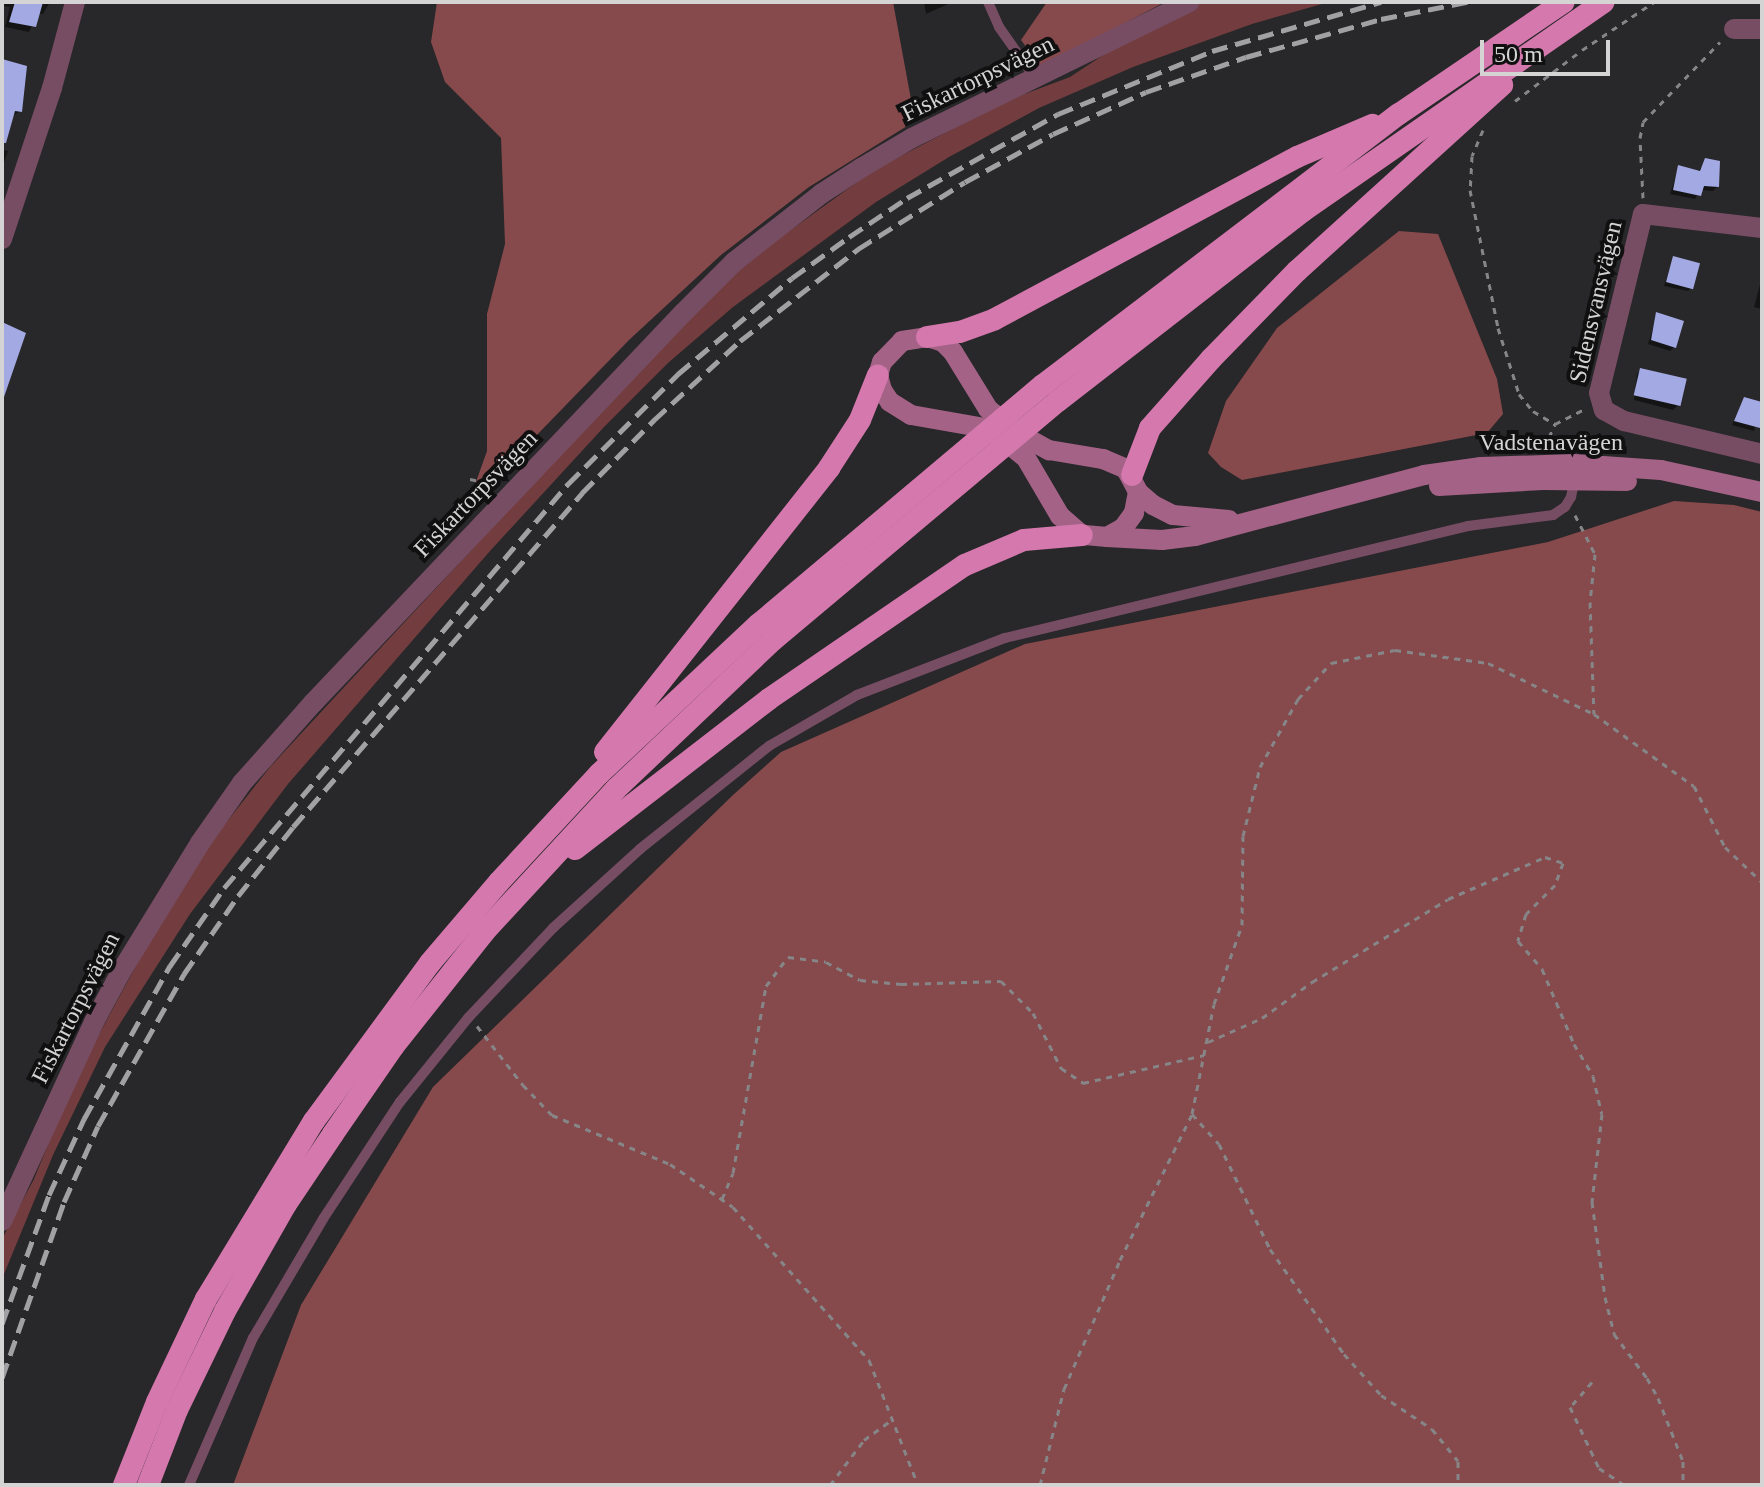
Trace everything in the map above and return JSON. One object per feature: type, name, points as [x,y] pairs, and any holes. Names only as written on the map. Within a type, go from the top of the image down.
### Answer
[{"type":"highway","points":[[124,1485],[181,1349],[269,1190],[376,1032],[467,918],[540,836],[713,664],[1399,114],[1564,2]]},
{"type":"highway","points":[[1050,393],[1303,211],[1604,2]]},
{"type":"highway","points":[[1135,483],[1143,443],[1161,413],[1239,329],[1297,271],[1565,27]]},
{"type":"highway","points":[[927,337],[960,332],[995,319],[1297,157],[1399,114]]},
{"type":"highway","points":[[540,836],[829,468],[860,420],[878,375]]},
{"type":"highway","points":[[148,1485],[202,1356],[286,1204],[393,1047],[520,891],[616,789],[942,481]]},
{"type":"highway","points":[[520,891],[769,699],[948,576],[1013,543],[1082,535]]},
{"type":"main road","name":"Vadstenavägen","points":[[927,337],[943,342],[953,352],[988,409],[1016,432],[1049,450],[1115,463],[1153,505],[1173,515],[1249,521]]},
{"type":"main road","points":[[927,337],[902,341],[891,350],[878,375],[882,390],[898,408],[911,415],[968,422],[1005,441],[1026,458],[1060,516],[1082,535]]},
{"type":"main road","name":"Vadstenavägen","points":[[1082,535],[1162,540],[1195,536],[1424,475],[1481,467],[1574,472],[1661,470],[1762,492]]},
{"type":"main road","points":[[1107,537],[1129,521],[1135,483]]},
{"type":"street","points":[[2,239],[48,101],[75,2]]},
{"type":"street","name":"Fiskartorpsvägen","points":[[2,1221],[94,1022],[153,917],[242,783],[313,703],[734,262],[821,194],[912,138],[1036,80],[1189,2]]},
{"type":"street","points":[[1734,29],[1762,29]]},
{"type":"street","points":[[1643,214],[1762,228]]},
{"type":"street","name":"Sidensvansvägen","points":[[1600,403],[1643,214]]},
{"type":"street","name":"Vadstenavägen","points":[[1600,403],[1612,416],[1624,421],[1762,454]]},
{"type":"lane","points":[[988,2],[999,27],[1036,80]]},
{"type":"lane","points":[[189,1485],[253,1338],[400,1102],[468,1018],[553,928],[709,792],[769,746],[857,695],[1005,638],[1468,526],[1544,517],[1565,507],[1574,472]]},
{"type":"path","points":[[1506,108],[1582,50],[1654,2]]},
{"type":"path","points":[[1643,214],[1640,138],[1643,122],[1734,29]]},
{"type":"path","points":[[1484,129],[1472,156],[1470,190],[1498,328],[1514,382],[1526,404],[1555,424],[1600,403]]},
{"type":"path","points":[[1565,507],[1576,517],[1595,554],[1590,602],[1594,714]]},
{"type":"path","points":[[1040,1485],[1064,1389],[1120,1260],[1192,1114],[1214,1004],[1242,925],[1243,836],[1260,767],[1298,699],[1331,663],[1395,650],[1488,663],[1594,714],[1694,786],[1725,847],[1762,882]]},
{"type":"path","points":[[1206,1043],[1262,1018],[1312,982],[1448,899],[1545,857],[1563,863],[1555,885],[1526,914],[1518,941],[1542,969],[1574,1044],[1593,1076],[1602,1114],[1592,1202],[1605,1297],[1614,1334],[1658,1398],[1683,1461],[1683,1485]]},
{"type":"path","points":[[722,1199],[733,1173],[766,986],[788,957],[826,962],[860,980],[901,984],[1001,981],[1033,1013],[1061,1068],[1083,1083],[1204,1055]]},
{"type":"path","points":[[468,1018],[482,1030],[523,1085],[552,1115],[670,1164],[722,1199],[869,1360],[918,1485]]},
{"type":"path","points":[[1192,1114],[1219,1144],[1270,1249],[1344,1354],[1381,1395],[1432,1429],[1458,1461],[1458,1485]]},
{"type":"path","points":[[1592,1382],[1570,1407],[1599,1468],[1624,1485]]},
{"type":"path","points":[[830,1485],[864,1440],[892,1420]]},
{"type":"shaded area","points":[[437,2],[893,2],[915,121],[809,187],[721,255],[629,340],[467,507],[487,451],[487,314],[505,244],[501,138],[445,82],[431,42]]},
{"type":"shaded area","points":[[1047,2],[1165,2],[1041,67],[1021,40]]},
{"type":"shaded area","points":[[1203,2],[1329,2],[1252,24],[1133,67],[1039,108],[949,157],[876,202],[733,307],[668,363],[604,427],[490,551],[288,784],[190,914],[105,1047],[53,1155],[2,1279],[2,1239],[34,1179],[75,1079],[172,899],[222,828],[270,767],[687,318],[752,258],[874,170],[1006,101],[1070,77],[1111,50]]},
{"type":"shaded area","points":[[1399,231],[1438,234],[1497,379],[1503,414],[1487,433],[1242,480],[1221,467],[1208,453],[1226,401],[1277,328]]},
{"type":"shaded area","points":[[1674,501],[1734,505],[1762,512],[1762,1485],[233,1485],[301,1305],[433,1087],[781,752],[1025,644],[1548,542]]},
{"type":"building","points":[[15,2],[43,2],[36,27],[9,22]]},
{"type":"building","points":[[2,59],[27,66],[22,112],[15,111],[6,143],[2,143]]},
{"type":"building","points":[[1705,158],[1720,161],[1719,187],[1704,186],[1701,196],[1673,190],[1678,165],[1700,171]]},
{"type":"building","points":[[1673,256],[1700,263],[1693,289],[1666,282]]},
{"type":"building","points":[[1656,312],[1684,321],[1676,348],[1651,340]]},
{"type":"building","points":[[2,322],[26,333],[4,397],[2,397]]},
{"type":"building","points":[[1640,368],[1687,379],[1680,406],[1634,395]]},
{"type":"building","points":[[1744,397],[1762,402],[1760,428],[1734,421]]},
{"type":"railway","points":[[2,1324],[49,1195],[84,1119],[170,966],[224,888],[568,484],[678,374],[792,278],[849,237],[907,198],[1058,114],[1212,51],[1381,2]]},
{"type":"railway","points":[[2,1378],[64,1202],[98,1126],[184,974],[238,896],[293,827],[582,493],[654,420],[740,341],[858,249],[965,182],[1053,134],[1146,92],[1246,57],[1381,19],[1467,2]]}]
